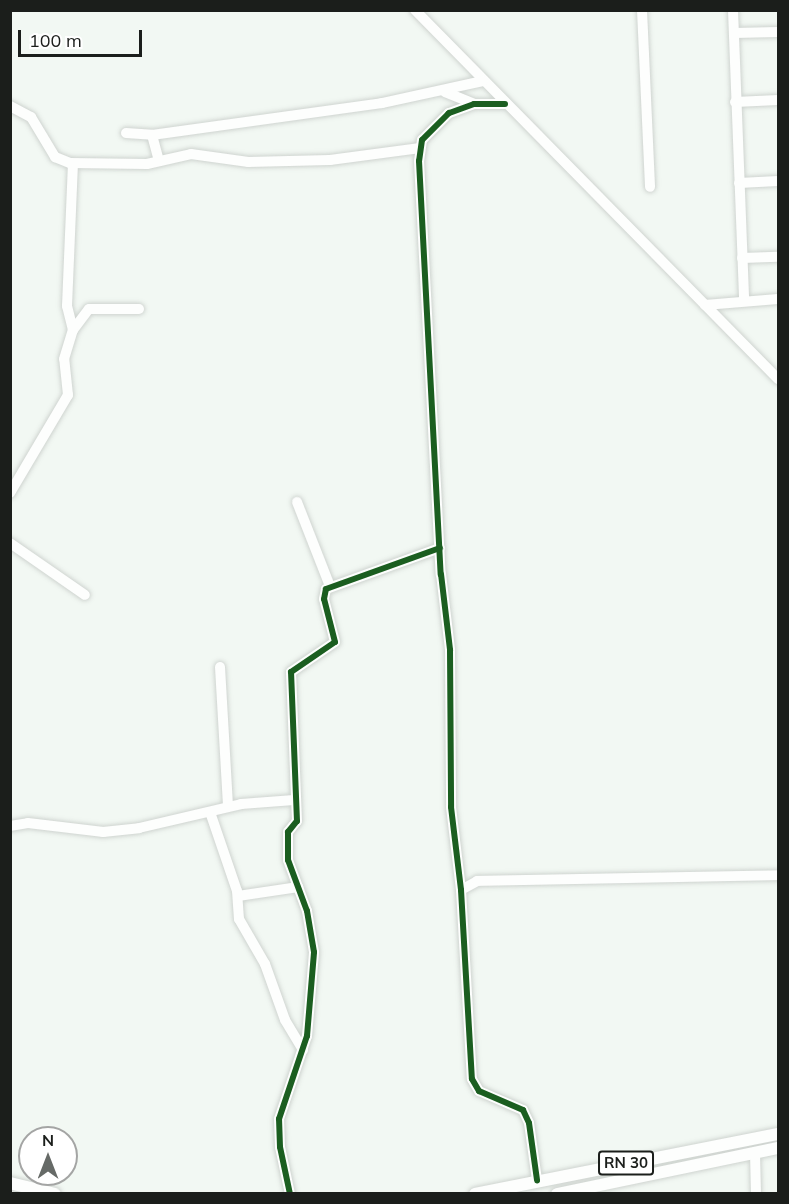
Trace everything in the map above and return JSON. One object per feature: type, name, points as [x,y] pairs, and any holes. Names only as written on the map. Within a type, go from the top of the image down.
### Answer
[{"type":"main road","name":"RN 30","points":[[475,1194],[778,1134]]},
{"type":"main road","name":"RN 30","points":[[557,1194],[778,1148]]},
{"type":"main road","points":[[10,1183],[55,1194]]},
{"type":"street","points":[[415,10],[778,379]]},
{"type":"street","points":[[642,10],[650,188]]},
{"type":"street","points":[[733,10],[744,299]]},
{"type":"street","points":[[734,33],[778,32]]},
{"type":"street","points":[[126,133],[153,135],[445,92],[483,81]]},
{"type":"street","points":[[445,92],[474,104]]},
{"type":"street","points":[[735,102],[778,100]]},
{"type":"street","points":[[505,104],[474,104],[449,113],[420,148],[440,548],[450,650],[451,807],[461,890],[472,1079],[479,1090],[523,1110],[529,1123],[537,1180]]},
{"type":"street","points":[[10,106],[31,117],[55,157],[73,164],[159,161],[190,154],[248,162],[330,160],[420,148]]},
{"type":"street","points":[[153,135],[159,161]]},
{"type":"street","points":[[73,164],[67,300],[73,330]]},
{"type":"street","points":[[739,183],[778,181]]},
{"type":"street","points":[[742,258],[778,257]]},
{"type":"street","points":[[705,305],[744,299],[778,298]]},
{"type":"street","points":[[10,493],[65,404],[68,375],[64,359],[73,330],[89,309],[139,309]]},
{"type":"street","points":[[297,502],[330,586]]},
{"type":"street","points":[[10,543],[85,595]]},
{"type":"street","points":[[290,1194],[280,1148],[279,1119],[303,1050],[315,952],[307,911],[288,856],[288,832],[297,821],[289,683],[296,665],[335,642],[324,599],[330,586],[440,548]]},
{"type":"street","points":[[220,667],[228,806]]},
{"type":"street","points":[[10,826],[28,824],[103,832],[210,812],[228,806],[294,800]]},
{"type":"street","points":[[210,812],[238,896],[242,925],[265,964],[287,1026],[303,1050]]},
{"type":"street","points":[[461,890],[477,881],[778,875]]},
{"type":"street","points":[[238,896],[298,887]]},
{"type":"street","points":[[755,1153],[756,1194]]},
{"type":"cycle path","points":[[505,104],[474,104],[449,113],[422,140],[419,161],[441,574],[450,650],[451,807],[461,890],[472,1079],[479,1091],[523,1110],[529,1123],[537,1180]]},
{"type":"cycle path","points":[[290,1194],[280,1147],[279,1119],[307,1036],[314,952],[307,911],[288,860],[288,832],[297,821],[291,672],[335,642],[324,599],[326,589],[440,548]]}]
